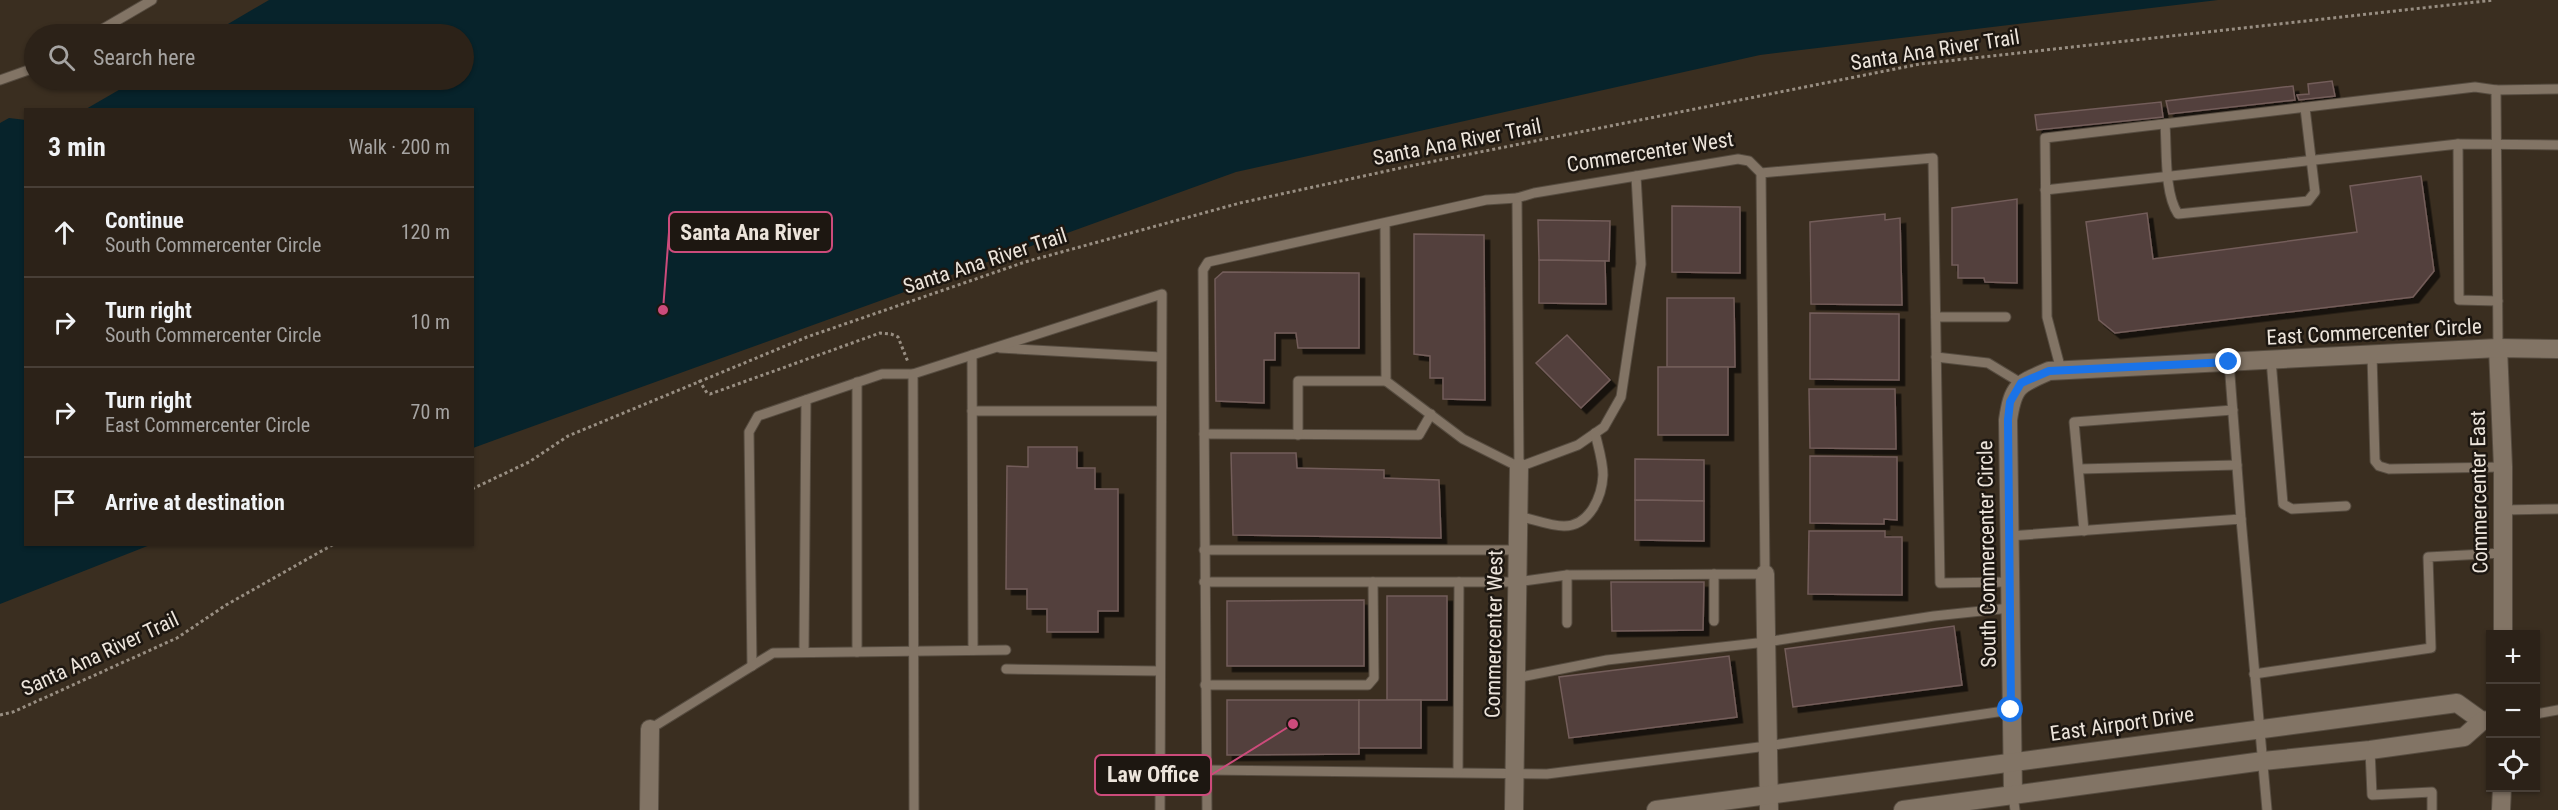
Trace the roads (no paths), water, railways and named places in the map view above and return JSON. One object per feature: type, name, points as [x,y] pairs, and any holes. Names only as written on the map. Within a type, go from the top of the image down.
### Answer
[{"type":"street","name":"East Commercenter Circle","points":[[2055,371],[2498,348],[2558,349]]},
{"type":"street","name":"Commercenter East","points":[[2498,348],[2503,467],[2503,630]]},
{"type":"street","points":[[2021,383],[2055,371]]},
{"type":"street","name":"South Commercenter Circle","points":[[2014,802],[2008,420],[2010,402],[2021,383]]},
{"type":"street","name":"Commercenter West","points":[[1514,810],[1519,467]]},
{"type":"street","points":[[1765,574],[1769,803]]},
{"type":"street","name":"East Airport Drive","points":[[1656,810],[1769,803],[2012,762],[2457,703],[2486,721],[2464,737],[2370,750],[2262,761],[2014,802],[1903,810]]},
{"type":"street","points":[[649,810],[650,729]]},
{"type":"street","points":[[2501,810],[2502,792]]},
{"type":"lane","points":[[111,24],[152,0]]},
{"type":"lane","points":[[0,80],[24,72]]},
{"type":"lane","points":[[2055,371],[2047,317],[2045,138],[2475,87],[2496,90],[2558,89]]},
{"type":"lane","points":[[2496,90],[2498,348]]},
{"type":"lane","points":[[2165,124],[2168,176],[2174,208],[2178,214],[2308,201],[2315,192],[2305,108]]},
{"type":"lane","points":[[2458,144],[2459,300],[2498,301]]},
{"type":"lane","points":[[2045,190],[2458,144],[2558,145]]},
{"type":"lane","points":[[1204,582],[1517,582],[1567,574],[1765,574],[1761,173],[1934,158],[1940,583],[2009,582]]},
{"type":"lane","name":"Commercenter West","points":[[1519,467],[1517,198],[1534,192],[1738,159],[1749,161],[1761,173]]},
{"type":"lane","points":[[1298,435],[1298,381],[1386,381],[1463,439],[1519,467],[1578,445],[1604,427],[1621,397],[1641,264],[1636,176]]},
{"type":"lane","points":[[1207,810],[1203,270],[1208,262],[1486,200],[1517,198]]},
{"type":"lane","points":[[1385,224],[1386,381]]},
{"type":"lane","points":[[752,666],[749,432],[758,416],[882,374],[913,374],[1162,294],[1160,810]]},
{"type":"lane","points":[[1936,317],[2007,317]]},
{"type":"lane","points":[[994,348],[1161,357]]},
{"type":"lane","points":[[972,355],[972,651]]},
{"type":"lane","points":[[2372,355],[2376,461],[2379,466],[2389,469],[2503,467]]},
{"type":"lane","points":[[1936,357],[1988,363],[2021,383]]},
{"type":"lane","points":[[2271,360],[2283,504],[2292,509],[2346,506]]},
{"type":"lane","points":[[2229,362],[2267,810]]},
{"type":"lane","points":[[913,374],[914,810]]},
{"type":"lane","points":[[857,382],[857,652]]},
{"type":"lane","points":[[804,652],[806,400]]},
{"type":"lane","points":[[2084,531],[2074,422],[2233,410]]},
{"type":"lane","points":[[972,411],[1161,411]]},
{"type":"lane","points":[[1204,434],[1419,435],[1431,414]]},
{"type":"lane","points":[[1518,516],[1565,526],[1579,522],[1592,512],[1603,473],[1595,433]]},
{"type":"lane","points":[[2079,469],[2237,465]]},
{"type":"lane","points":[[2503,510],[2558,509]]},
{"type":"lane","points":[[2009,536],[2241,519]]},
{"type":"lane","points":[[1204,550],[1518,550]]},
{"type":"lane","points":[[2254,675],[2431,648],[2428,557],[2503,553]]},
{"type":"lane","points":[[1567,574],[1567,623]]},
{"type":"lane","points":[[1714,574],[1714,621]]},
{"type":"lane","points":[[1205,685],[1368,685],[1374,678],[1373,582]]},
{"type":"lane","points":[[1458,772],[1459,582]]},
{"type":"lane","points":[[1516,678],[1607,660],[1766,642],[1934,616],[2010,608]]},
{"type":"lane","points":[[650,729],[773,653],[1006,650]]},
{"type":"lane","points":[[1006,669],[1160,671]]},
{"type":"lane","points":[[1205,770],[1547,774],[1767,746],[2011,710]]},
{"type":"lane","points":[[2540,713],[2558,710]]},
{"type":"lane","points":[[2370,750],[2372,795],[2432,792],[2432,810]]},
{"type":"water","points":[[269,0],[2218,0],[1760,55],[1236,172],[474,448],[474,108],[88,108],[119,90],[474,90],[474,24],[228,24]]},
{"type":"water","points":[[9,118],[24,120],[24,546],[147,546],[0,604],[0,123]]},
{"type":"place","name":"Santa Ana River","points":[[663,310]]},
{"type":"place","name":"Law Office","points":[[1293,724]]}]
